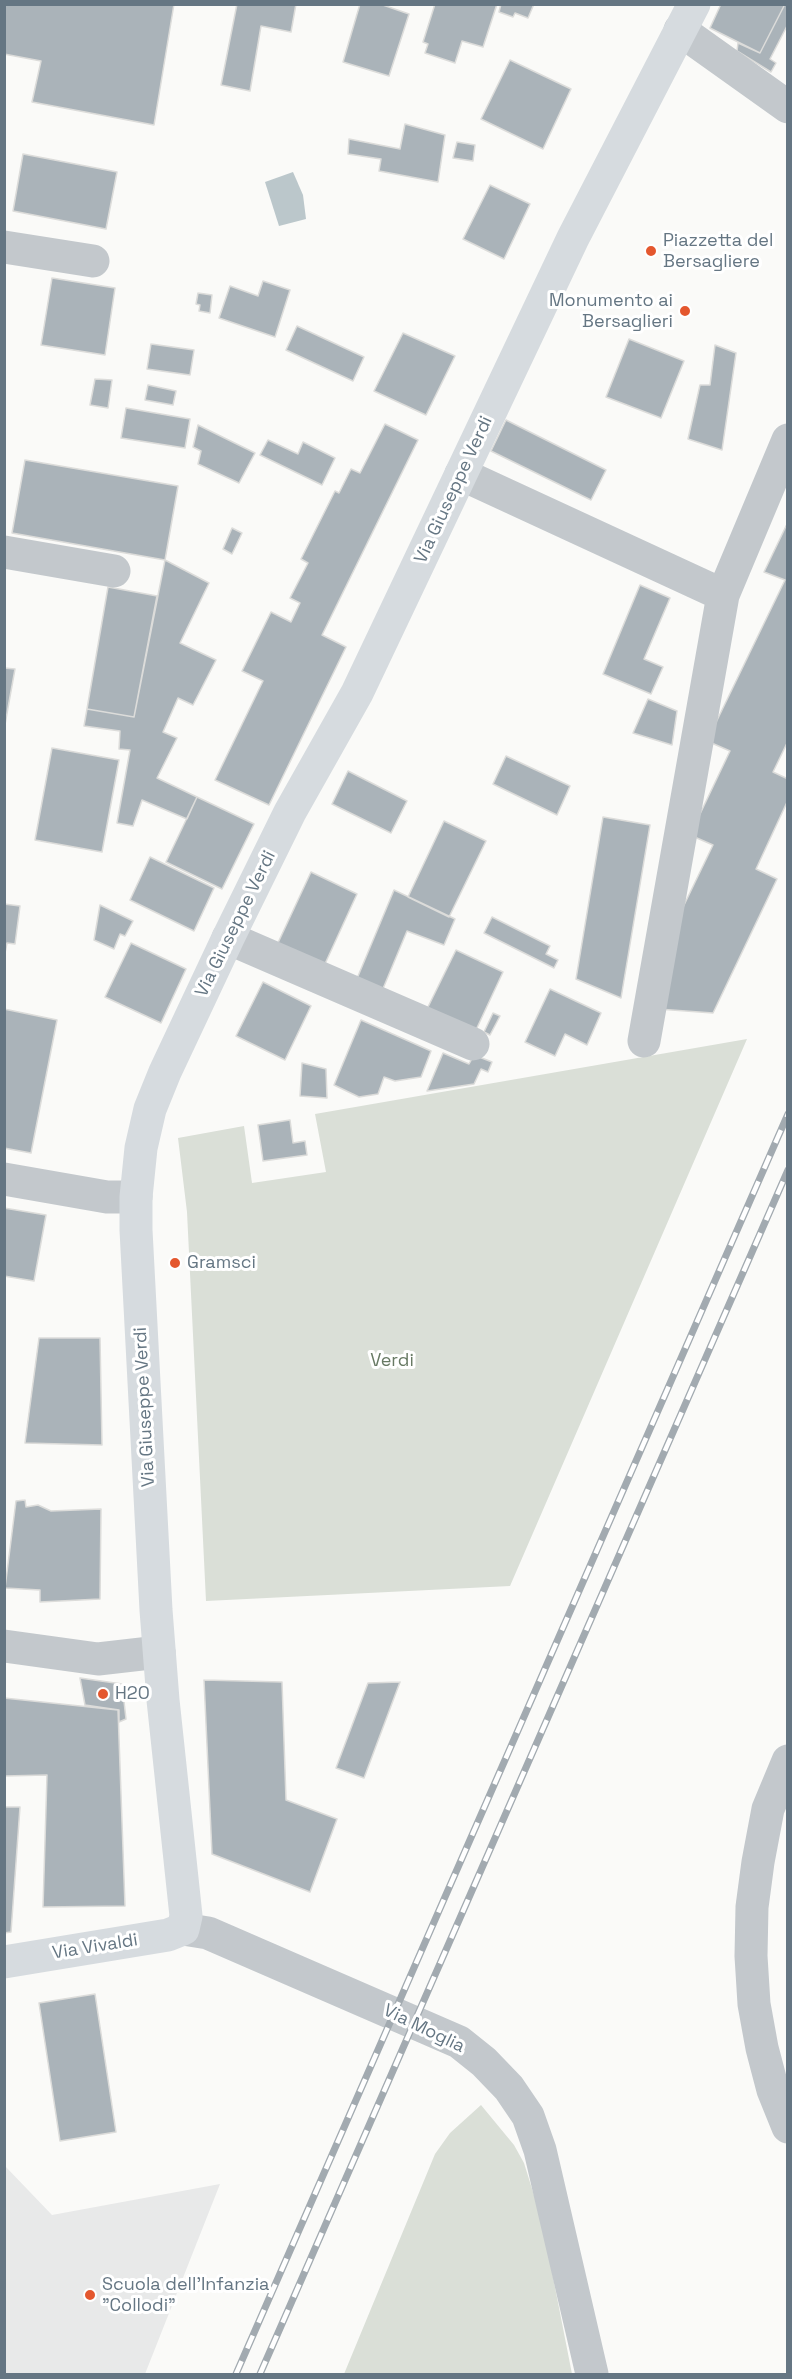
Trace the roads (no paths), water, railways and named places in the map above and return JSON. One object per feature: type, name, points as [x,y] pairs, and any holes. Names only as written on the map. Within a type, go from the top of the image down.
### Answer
[{"type":"street","points":[[687,12],[788,107]]},
{"type":"street","name":"Via Giuseppe Verdi","points":[[183,1929],[186,1916],[159,1652],[136,1230],[136,1197],[141,1148],[150,1109],[228,938],[290,812],[357,693],[573,238],[687,12]]},
{"type":"street","points":[[4,247],[93,261]]},
{"type":"street","points":[[644,1041],[723,595],[788,440]]},
{"type":"street","points":[[461,474],[723,595]]},
{"type":"street","points":[[4,552],[114,571]]},
{"type":"street","points":[[228,938],[473,1044]]},
{"type":"street","points":[[4,1179],[106,1197],[136,1197]]},
{"type":"street","points":[[4,1646],[98,1659],[159,1652]]},
{"type":"street","points":[[788,1761],[768,1809],[752,1907],[751,1956],[754,2004],[762,2048],[773,2090],[788,2127]]},
{"type":"street","name":"Via Vivaldi","points":[[4,1962],[168,1935],[183,1929]]},
{"type":"street","name":"Via Moglia","points":[[183,1929],[208,1933],[459,2042],[483,2061],[509,2088],[528,2116],[540,2150],[592,2374]]},
{"type":"railway","points":[[236,2374],[788,1114]]},
{"type":"railway","points":[[260,2374],[788,1170]]},
{"type":"place","name":"Piazzetta del Bersagliere","points":[[651,251]]},
{"type":"place","name":"Monumento ai Bersaglieri","points":[[685,311]]},
{"type":"place","name":"Gramsci","points":[[175,1263]]},
{"type":"place","name":"H2O","points":[[103,1694]]},
{"type":"place","name":"Scuola dell'Infanzia \"Collodi\"","points":[[90,2295]]},
{"type":"park label","name":"Verdi","points":[[392,1361]]}]
